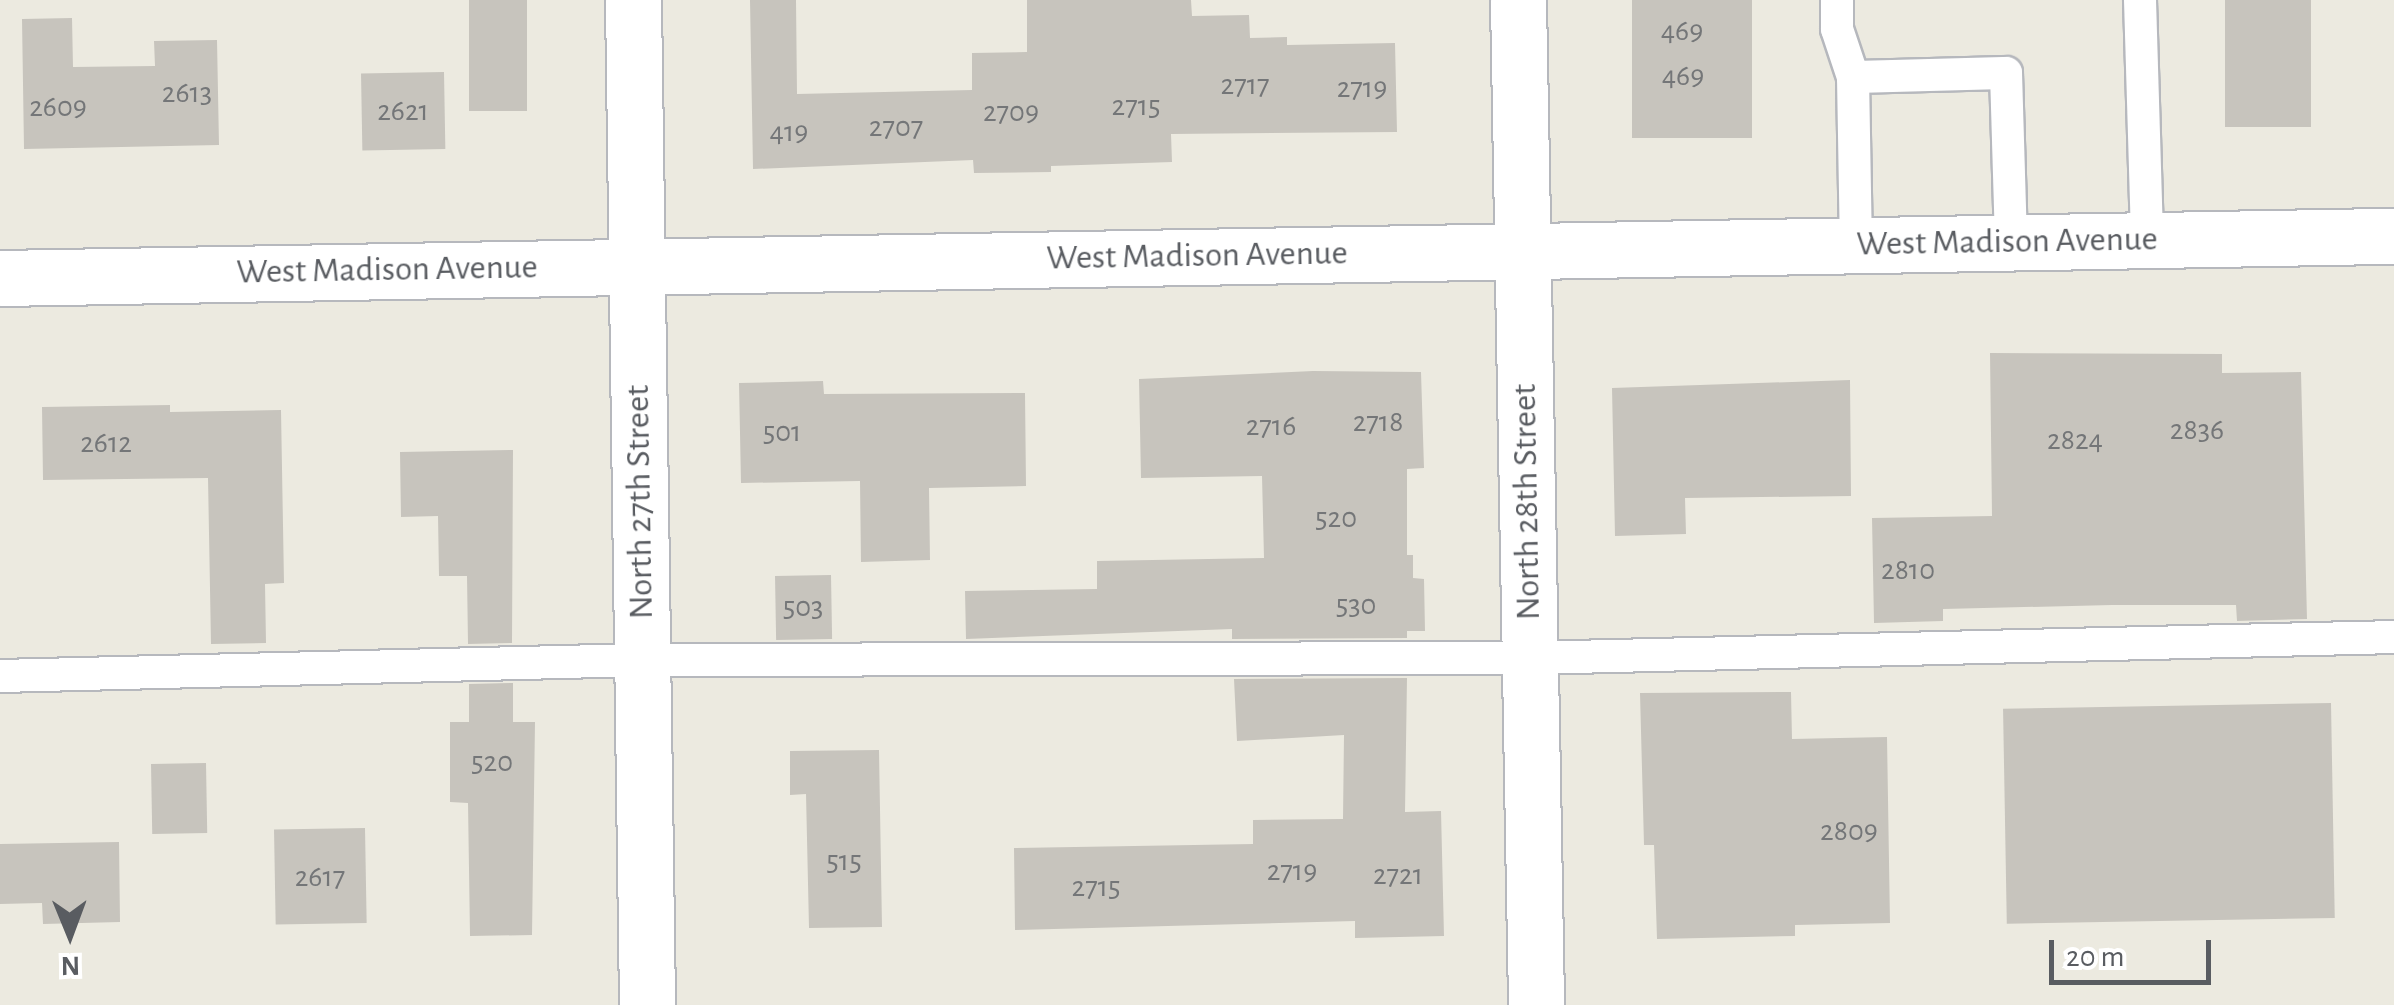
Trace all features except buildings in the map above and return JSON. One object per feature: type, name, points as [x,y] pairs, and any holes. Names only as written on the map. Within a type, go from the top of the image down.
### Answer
[{"type":"street","name":"North 27th Street","points":[[633,0],[648,1005]]},
{"type":"street","name":"North 28th Street","points":[[1518,0],[1536,1005]]},
{"type":"street","name":"West Madison Avenue","points":[[0,278],[2394,236]]},
{"type":"lane","points":[[1837,0],[1837,29],[1853,77],[1856,244]]},
{"type":"lane","points":[[2140,0],[2146,239]]},
{"type":"lane","points":[[1853,77],[2006,73],[2011,242]]},
{"type":"lane","points":[[0,676],[643,660],[1530,658],[2394,637]]}]
